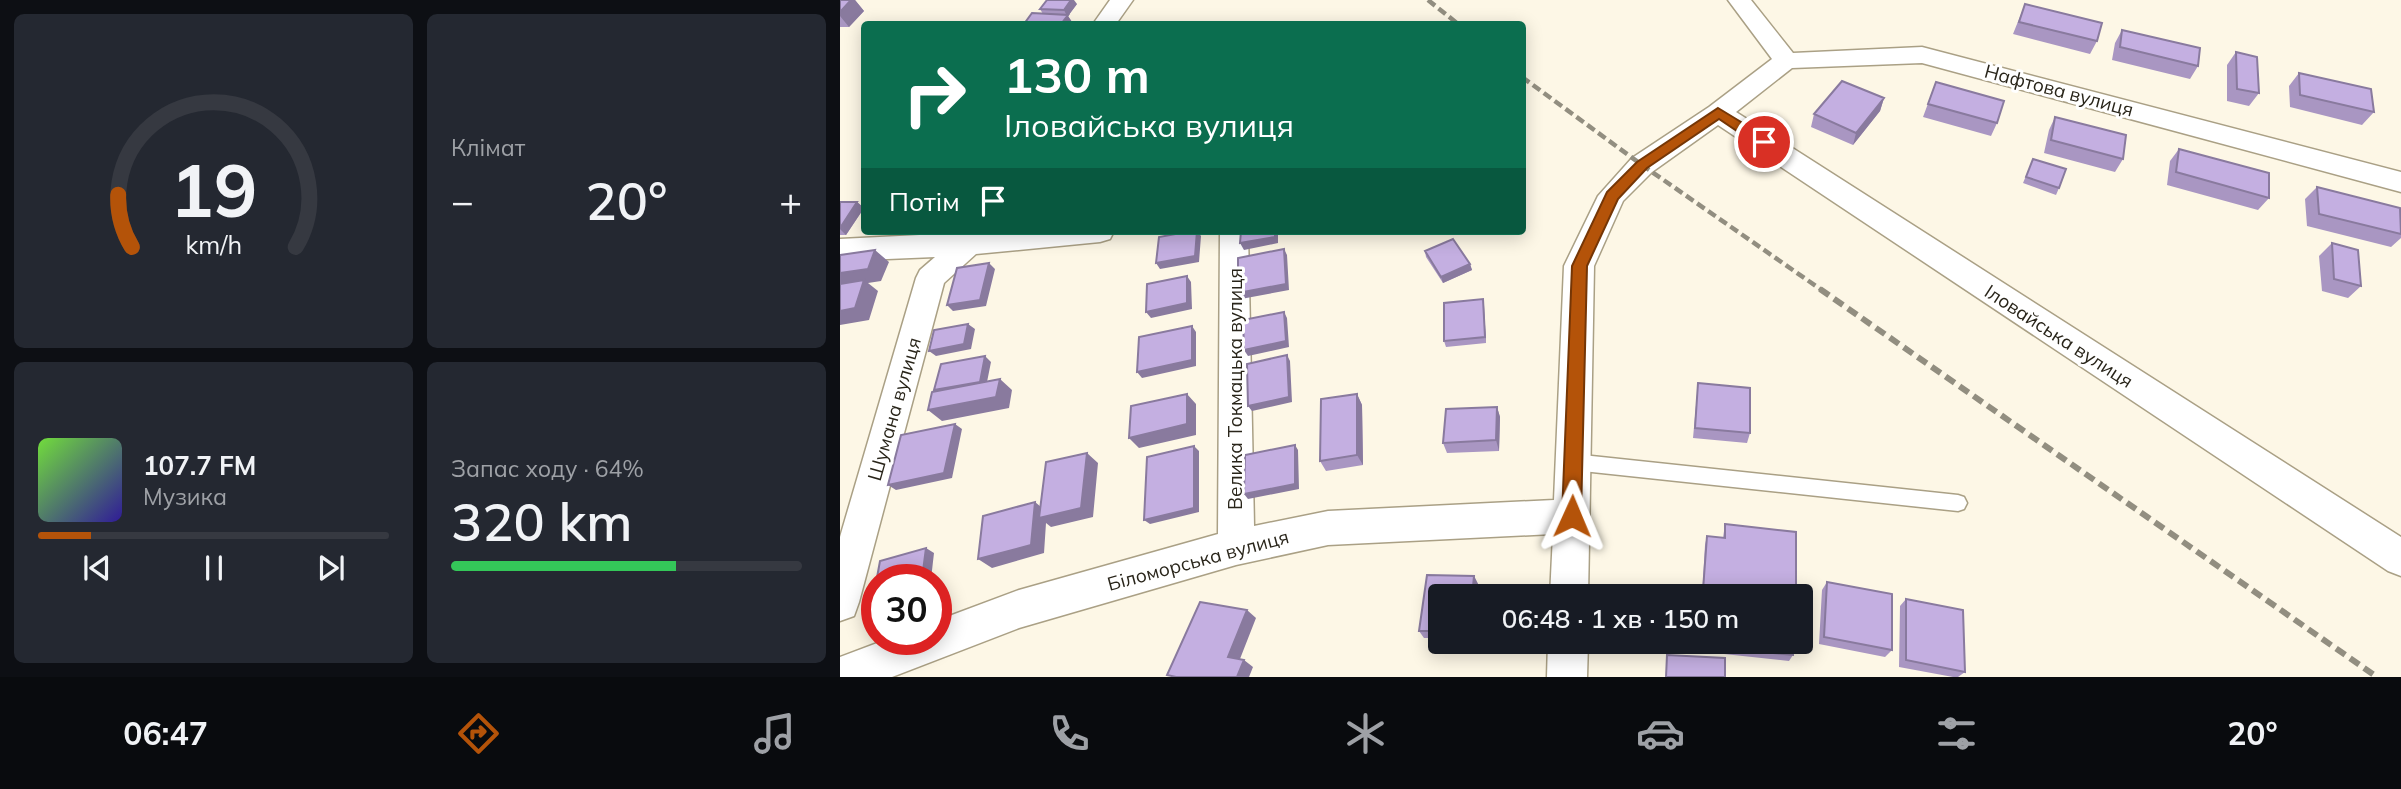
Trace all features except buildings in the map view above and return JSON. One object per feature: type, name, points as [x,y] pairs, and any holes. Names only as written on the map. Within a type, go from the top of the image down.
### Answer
[{"type":"street","points":[[1106,21],[1122,0]]},
{"type":"street","points":[[1569,584],[1579,266],[1612,196],[1642,165],[1718,113],[1786,61],[1739,0]]},
{"type":"street","name":"Нафтова вулиця","points":[[1786,61],[1922,55],[2401,182]]},
{"type":"street","name":"Іловайська вулиця","points":[[1718,113],[2401,558]]},
{"type":"street","points":[[840,250],[1015,235]]},
{"type":"street","name":"Велика Токмацька вулиця","points":[[1234,235],[1236,547]]},
{"type":"street","name":"Шумана вулиця","points":[[840,602],[931,278],[972,237]]},
{"type":"street","name":"Біломорська вулиця","points":[[840,677],[1019,609],[1236,547],[1328,528],[1572,516]]},
{"type":"street","points":[[1567,677],[1568,654]]},
{"type":"lane","points":[[1573,462],[1958,503]]},
{"type":"railway","points":[[1428,0],[1454,21]]},
{"type":"railway","points":[[1526,80],[1642,165],[1823,291]]},
{"type":"railway","points":[[1820,289],[2377,677]]},
{"type":"route","points":[[1572,516],[1579,266],[1612,196],[1642,165],[1679,137],[1718,113],[1764,142]]}]
